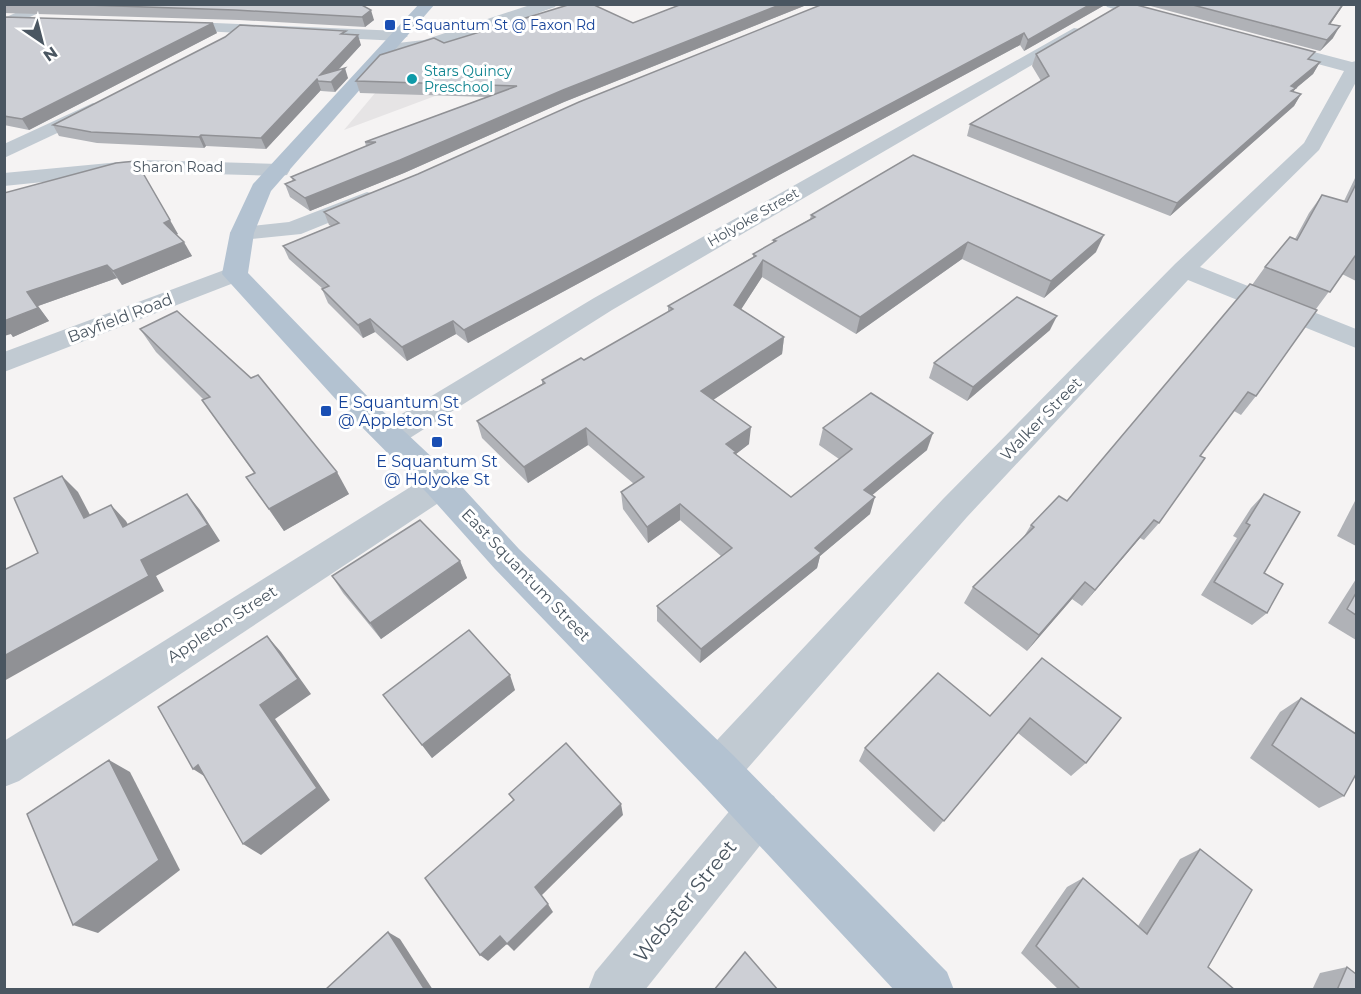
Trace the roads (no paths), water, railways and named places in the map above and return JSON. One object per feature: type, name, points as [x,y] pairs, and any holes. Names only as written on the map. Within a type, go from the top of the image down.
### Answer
[{"type":"main road","points":[[235,274],[242,233],[261,189],[428,4]]},
{"type":"main road","name":"East Squantum Street","points":[[235,274],[361,408],[440,484],[507,559],[718,770],[928,990]]},
{"type":"street","points":[[8,22],[51,4]]},
{"type":"street","points":[[148,25],[239,27],[426,45],[550,4]]},
{"type":"street","points":[[1105,13],[1175,21]]},
{"type":"street","name":"Holyoke Street","points":[[391,435],[603,304],[1105,13]]},
{"type":"street","points":[[8,22],[47,22]]},
{"type":"street","points":[[213,46],[239,27]]},
{"type":"street","points":[[1253,41],[1356,67]]},
{"type":"street","name":"Walker Street","points":[[718,770],[955,508],[1185,269],[1312,146],[1356,67]]},
{"type":"street","points":[[4,152],[105,102]]},
{"type":"street","name":"Sharon Road","points":[[4,180],[141,166],[279,170]]},
{"type":"street","points":[[242,233],[293,229],[380,194]]},
{"type":"street","points":[[1185,269],[1356,339]]},
{"type":"street","name":"Bayfield Road","points":[[4,363],[235,274]]},
{"type":"street","name":"Appleton Street","points":[[4,766],[440,484]]},
{"type":"street","name":"Webster Street","points":[[613,990],[758,812]]},
{"type":"place","name":"E Squantum St @ Faxon Rd","points":[[390,25]]},
{"type":"place","name":"Stars Quincy Preschool","points":[[412,79]]},
{"type":"place","name":"E Squantum St @ Appleton St","points":[[326,411]]},
{"type":"place","name":"E Squantum St @ Holyoke St","points":[[437,442]]}]
